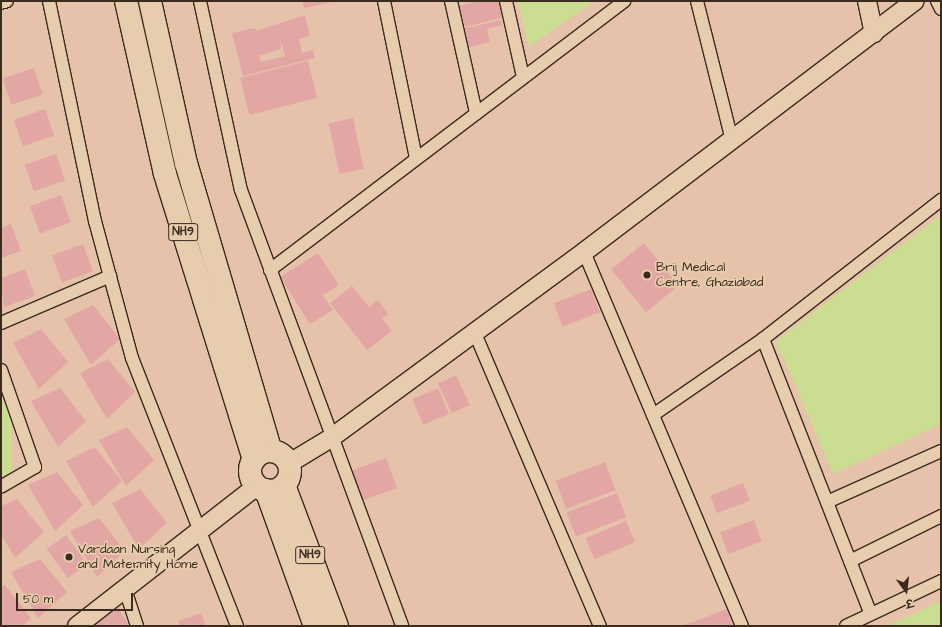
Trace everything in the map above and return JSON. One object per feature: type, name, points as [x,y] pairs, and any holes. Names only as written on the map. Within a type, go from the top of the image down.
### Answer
[{"type":"highway","name":"NH9","points":[[126,1],[165,174],[263,455]]},
{"type":"highway","name":"NH9","points":[[150,1],[186,163],[263,455]]},
{"type":"highway","name":"NH9","points":[[263,455],[250,471],[274,481],[337,626]]},
{"type":"highway","points":[[263,455],[283,456],[274,481]]},
{"type":"highway","name":"NH9","points":[[274,481],[315,626]]},
{"type":"street","points":[[1,3],[7,1]]},
{"type":"street","points":[[49,1],[95,221],[132,358],[236,626]]},
{"type":"street","points":[[200,1],[241,190],[331,438],[402,626]]},
{"type":"street","points":[[384,1],[416,158]]},
{"type":"street","points":[[451,1],[476,113]]},
{"type":"street","points":[[506,1],[523,77]]},
{"type":"street","points":[[270,270],[523,77],[626,1]]},
{"type":"street","points":[[697,1],[732,140]]},
{"type":"street","points":[[866,1],[874,33]]},
{"type":"street","points":[[77,626],[199,532],[274,481],[474,331],[584,252],[915,1]]},
{"type":"street","points":[[937,1],[941,9]]},
{"type":"street","points":[[653,415],[763,339],[941,200]]},
{"type":"street","points":[[584,252],[742,626]]},
{"type":"street","points":[[1,323],[110,276]]},
{"type":"street","points":[[474,331],[600,626]]},
{"type":"street","points":[[763,339],[871,614]]},
{"type":"street","points":[[1,370],[35,467],[1,487]]},
{"type":"street","points":[[827,502],[941,451]]},
{"type":"street","points":[[850,561],[941,516]]},
{"type":"street","points":[[846,626],[941,581]]},
{"type":"street","points":[[125,589],[137,626]]},
{"type":"green space","points":[[518,1],[594,1],[529,47]]},
{"type":"green space","points":[[941,215],[941,424],[833,474],[776,341]]},
{"type":"green space","points":[[1,397],[11,416],[12,482],[1,473]]},
{"type":"green space","points":[[941,601],[941,626],[887,626]]},
{"type":"building","points":[[302,1],[332,1],[332,2],[304,8]]},
{"type":"building","points":[[477,1],[501,1],[505,17],[465,27],[459,6]]},
{"type":"building","points":[[305,15],[310,36],[299,39],[302,53],[313,50],[315,58],[243,76],[232,33],[255,28],[256,31]],"holes":[[[280,37],[285,56],[261,62],[259,56],[281,49]]]},
{"type":"building","points":[[501,20],[502,25],[487,29],[490,42],[466,48],[462,29]]},
{"type":"building","points":[[308,61],[317,98],[249,115],[240,78]]},
{"type":"building","points":[[34,68],[43,95],[11,105],[3,78]]},
{"type":"building","points":[[45,109],[54,135],[23,146],[14,120]]},
{"type":"building","points":[[353,118],[364,169],[339,174],[329,123]]},
{"type":"building","points":[[56,154],[65,180],[34,191],[25,165]]},
{"type":"building","points":[[61,195],[71,222],[40,234],[30,206]]},
{"type":"building","points":[[11,224],[21,251],[1,258],[1,228]]},
{"type":"building","points":[[644,243],[679,286],[646,312],[611,269]]},
{"type":"building","points":[[83,244],[93,271],[62,283],[52,255]]},
{"type":"building","points":[[318,253],[339,285],[323,295],[333,310],[310,324],[280,277]]},
{"type":"building","points":[[25,269],[35,296],[4,307],[1,278]]},
{"type":"building","points":[[352,286],[369,307],[378,300],[388,314],[382,318],[392,331],[367,350],[330,303]]},
{"type":"building","points":[[591,289],[600,312],[563,327],[554,303]]},
{"type":"building","points":[[93,305],[120,339],[91,365],[64,319]]},
{"type":"building","points":[[41,329],[68,362],[39,389],[13,343]]},
{"type":"building","points":[[108,359],[135,392],[107,419],[80,373]]},
{"type":"building","points":[[456,375],[470,405],[452,413],[438,383]]},
{"type":"building","points":[[60,388],[86,421],[58,447],[31,401]]},
{"type":"building","points":[[438,388],[449,414],[423,425],[412,399]]},
{"type":"building","points":[[127,427],[154,460],[126,486],[99,440]]},
{"type":"building","points":[[95,447],[122,481],[93,507],[66,461]]},
{"type":"building","points":[[386,458],[397,488],[358,502],[347,472]]},
{"type":"building","points":[[605,462],[616,490],[566,509],[556,481]]},
{"type":"building","points":[[57,472],[83,505],[55,531],[28,485]]},
{"type":"building","points":[[743,483],[750,501],[717,513],[710,496]]},
{"type":"building","points":[[140,489],[167,523],[139,549],[112,503]]},
{"type":"building","points":[[617,493],[626,517],[576,537],[567,512]]},
{"type":"building","points":[[17,499],[44,532],[15,558],[1,534],[1,506]]},
{"type":"building","points":[[99,518],[125,551],[97,577],[70,531]]},
{"type":"building","points":[[754,520],[762,542],[728,554],[720,532]]},
{"type":"building","points":[[626,521],[635,542],[594,559],[585,538]]},
{"type":"building","points":[[66,535],[87,564],[68,578],[47,549]]},
{"type":"building","points":[[40,559],[67,592],[38,618],[11,572]]},
{"type":"building","points":[[5,585],[31,618],[23,626],[1,626],[1,587]]},
{"type":"building","points":[[118,608],[129,626],[92,626],[89,622]]},
{"type":"building","points":[[727,609],[733,626],[685,626],[685,625]]},
{"type":"building","points":[[201,613],[206,626],[180,626],[178,621]]},
{"type":"place","name":"Brij Medical Centre, Ghaziabad","points":[[647,275]]},
{"type":"place","name":"Vardaan Nursing and Maternity Home","points":[[69,557]]}]
